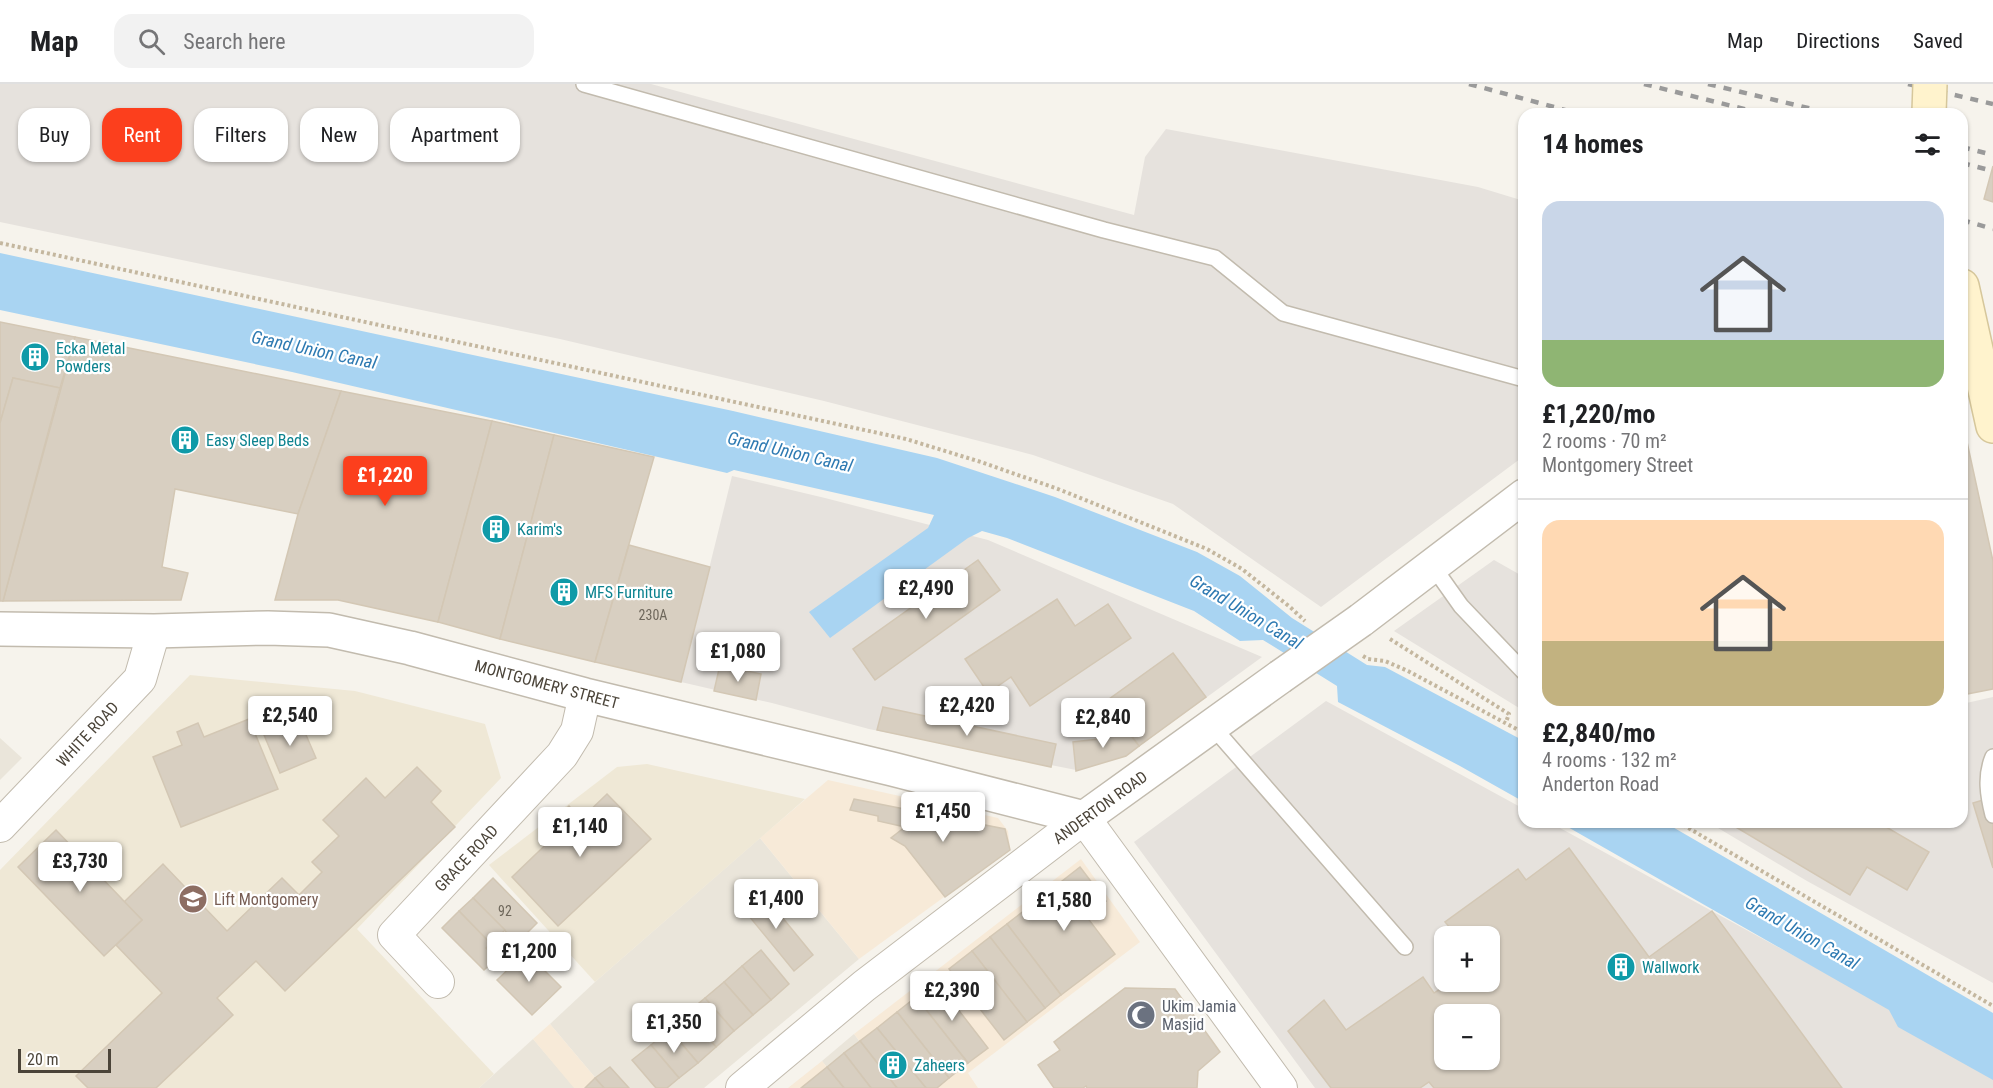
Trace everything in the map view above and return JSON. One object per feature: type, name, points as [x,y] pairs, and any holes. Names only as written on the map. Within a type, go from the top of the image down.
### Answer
[{"type":"main road","points":[[1930,84],[1930,108]]},
{"type":"main road","points":[[1968,317],[1993,426]]},
{"type":"street","name":"ANDERTON ROAD","points":[[742,1088],[864,986],[1084,818],[1361,620],[1518,500]]},
{"type":"street","name":"MONTGOMERY STREET","points":[[0,629],[154,631],[268,628],[329,630],[410,648],[585,695],[1084,818]]},
{"type":"street","name":"WHITE ROAD","points":[[0,826],[140,679],[154,631]]},
{"type":"street","name":"GRACE ROAD","points":[[438,982],[394,935],[562,755],[577,731],[585,695]]},
{"type":"street","points":[[1084,818],[1281,1088]]},
{"type":"lane","points":[[584,84],[1104,231],[1215,258],[1283,314],[1518,377]]},
{"type":"lane","points":[[1432,565],[1461,606],[1518,666]]},
{"type":"lane","points":[[1212,726],[1405,947]]},
{"type":"lane","points":[[1993,757],[1988,770],[1989,799],[1993,815]]},
{"type":"path","points":[[0,243],[906,439],[1059,489],[1207,549],[1242,569],[1312,625]]},
{"type":"path","points":[[1361,620],[1509,714],[1506,722]]},
{"type":"path","points":[[1359,654],[1368,659],[1385,661],[1518,729]]},
{"type":"path","points":[[1688,828],[1993,1006]]},
{"type":"shaded area","points":[[0,84],[651,84],[1134,215],[1145,157],[1166,129],[1478,187],[1518,199],[1518,460],[1321,607],[1173,504],[1033,455],[824,401],[560,339],[0,222]]},
{"type":"shaded area","points":[[732,476],[988,540],[1262,657],[1126,756],[1076,770],[869,729],[681,682]]},
{"type":"shaded area","points":[[1494,560],[1518,574],[1518,707],[1394,631]]},
{"type":"shaded area","name":"Lift Montgomery","points":[[190,675],[355,691],[485,724],[501,778],[357,929],[494,1074],[479,1088],[0,1088],[0,870]]},
{"type":"shaded area","points":[[1993,697],[1993,983],[1807,881],[1718,828],[1968,828],[1968,703]]},
{"type":"shaded area","points":[[1326,701],[1518,806],[1518,828],[1560,828],[1864,994],[1993,1071],[1993,1088],[1315,1088],[1134,842]]},
{"type":"shaded area","points":[[0,738],[22,758],[0,780]]},
{"type":"shaded area","points":[[647,764],[805,799],[595,982],[489,865],[617,767]]},
{"type":"shaded area","points":[[828,780],[998,818],[1008,831],[1010,849],[859,959],[760,838]]},
{"type":"shaded area","points":[[760,838],[859,959],[704,1088],[604,1088],[550,1024]]},
{"type":"shaded area","points":[[1081,859],[1140,942],[968,1073],[978,1088],[896,1088],[854,1034]]},
{"type":"shaded area","points":[[550,1024],[604,1088],[574,1088],[533,1039]]},
{"type":"shaded area","points":[[854,1034],[896,1088],[844,1088],[822,1061]]},
{"type":"shaded area","points":[[533,1039],[575,1088],[479,1088]]},
{"type":"shaded area","points":[[822,1061],[844,1088],[788,1088]]},
{"type":"water","name":"Grand Union Canal","points":[[0,253],[733,411],[937,458],[1055,497],[1197,552],[1240,576],[1292,618],[1367,665],[1385,667],[1518,738],[1518,799],[1338,702],[1337,686],[1263,640],[1240,641],[1194,611],[1007,538],[982,531],[968,538],[830,638],[809,612],[928,528],[934,515],[734,470],[727,473],[292,372],[0,310]]},
{"type":"water","name":"Grand Union Canal","points":[[1570,828],[1674,828],[1993,1013],[1993,1080],[1898,1027],[1889,1010]]},
{"type":"building","points":[[1993,166],[1993,202],[1984,199]]},
{"type":"building","name":"Ecka Metal Powders","points":[[0,322],[75,337],[60,388],[13,378],[0,423]]},
{"type":"building","name":"Easy Sleep Beds","points":[[75,337],[341,391],[298,514],[175,489],[162,567],[188,573],[181,600],[3,601]]},
{"type":"building","points":[[13,378],[60,388],[3,601],[0,601],[0,423]]},
{"type":"building","points":[[341,391],[492,421],[438,622],[338,600],[275,600],[298,514]]},
{"type":"building","name":"Karim's","points":[[492,421],[554,435],[500,639],[438,622]]},
{"type":"building","name":"MFS Furniture","points":[[554,435],[654,457],[595,662],[500,639]]},
{"type":"building","points":[[1968,446],[1993,561],[1993,689],[1968,694]]},
{"type":"building","points":[[629,545],[710,567],[681,682],[595,662]]},
{"type":"building","points":[[978,560],[1000,590],[875,680],[853,649]]},
{"type":"building","points":[[1057,599],[1075,626],[1108,604],[1131,638],[1030,706],[1011,677],[988,693],[965,659]]},
{"type":"building","points":[[1173,653],[1206,697],[1139,746],[1105,702]]},
{"type":"building","points":[[720,665],[761,674],[756,700],[714,691]]},
{"type":"building","points":[[883,707],[1056,744],[1051,767],[877,730]]},
{"type":"building","points":[[249,719],[278,789],[181,827],[153,757],[182,745],[177,732],[198,723],[204,737]]},
{"type":"building","points":[[300,721],[316,758],[280,773],[264,735]]},
{"type":"building","points":[[1125,728],[1139,746],[1126,756],[1076,771],[1073,742],[1099,739]]},
{"type":"building","points":[[417,767],[441,791],[431,802],[455,827],[285,991],[256,961],[217,998],[233,1015],[156,1088],[88,1088],[76,1076],[162,993],[116,945],[142,920],[124,902],[163,864],[227,931],[282,878],[299,895],[322,872],[312,862],[339,836],[323,820],[366,778],[385,798]]},
{"type":"building","points":[[607,794],[651,839],[558,926],[512,877],[561,830],[553,821],[569,806],[581,819]]},
{"type":"building","points":[[1993,797],[1993,868],[1973,803]]},
{"type":"building","points":[[854,799],[1005,829],[1010,850],[945,897],[905,846],[891,838],[905,827],[878,821],[878,816],[850,810]]},
{"type":"building","points":[[1737,828],[1888,828],[1929,852],[1907,890],[1867,867],[1850,895]]},
{"type":"building","points":[[56,830],[142,920],[104,956],[18,867]]},
{"type":"building","name":"Wallwork","points":[[1569,848],[1649,957],[1712,911],[1842,1088],[1434,1088],[1429,1082],[1420,1088],[1331,1088],[1288,1031],[1324,1000],[1346,1030],[1423,977],[1434,993],[1500,992],[1500,926],[1448,926],[1445,922],[1518,869],[1526,880]]},
{"type":"building","points":[[1080,867],[1106,901],[1086,916],[1115,954],[1061,995],[1007,924]]},
{"type":"building","points":[[493,878],[537,923],[517,943],[473,898]]},
{"type":"building","points":[[759,889],[813,955],[794,971],[740,905]]},
{"type":"building","points":[[473,898],[505,930],[491,944],[459,911]]},
{"type":"building","points":[[459,911],[491,944],[486,948],[497,958],[484,970],[442,928]]},
{"type":"building","points":[[1007,924],[1061,995],[1045,1008],[990,937]]},
{"type":"building","points":[[990,937],[1045,1008],[1027,1022],[972,951]]},
{"type":"building","points":[[761,950],[789,984],[771,1000],[742,966]]},
{"type":"building","points":[[972,951],[1027,1022],[1004,1040],[949,969]]},
{"type":"building","points":[[526,952],[561,987],[532,1015],[497,980]]},
{"type":"building","points":[[742,966],[771,1000],[753,1015],[724,982]]},
{"type":"building","points":[[936,981],[988,1048],[968,1063],[916,997]]},
{"type":"building","points":[[724,982],[753,1015],[734,1031],[705,998]]},
{"type":"building","name":"Ukim Jamia Masjid","points":[[1125,988],[1175,989],[1220,1052],[1198,1071],[1197,1088],[1087,1088],[1086,1086],[1083,1088],[1054,1088],[1038,1065],[1060,1050],[1054,1042]]},
{"type":"building","points":[[916,997],[968,1063],[949,1078],[897,1012]]},
{"type":"building","points":[[705,998],[734,1031],[716,1047],[687,1013]]},
{"type":"building","points":[[897,1012],[949,1078],[937,1088],[926,1088],[877,1028]]},
{"type":"building","points":[[687,1013],[716,1047],[698,1063],[669,1029]]},
{"type":"building","name":"Zaheers","points":[[877,1028],[926,1088],[897,1088],[860,1041]]},
{"type":"building","points":[[669,1029],[698,1063],[679,1078],[651,1045]]},
{"type":"building","points":[[860,1041],[897,1088],[871,1088],[844,1053]]},
{"type":"building","points":[[651,1045],[679,1078],[667,1088],[656,1088],[632,1060]]},
{"type":"building","points":[[844,1053],[871,1088],[844,1088],[827,1067]]},
{"type":"building","points":[[610,1067],[629,1088],[604,1088],[595,1078]]},
{"type":"building","points":[[827,1067],[844,1088],[801,1088]]},
{"type":"building","points":[[595,1078],[604,1088],[585,1088]]},
{"type":"railway","points":[[1469,84],[1558,108]]},
{"type":"railway","points":[[1644,84],[1740,108]]},
{"type":"railway","points":[[1708,84],[1808,108]]},
{"type":"railway","points":[[1908,84],[1993,104]]},
{"type":"railway","points":[[1968,149],[1993,155]]},
{"type":"railway","points":[[1968,165],[1993,171]]},
{"type":"railway","points":[[1968,222],[1993,229]]},
{"type":"place","name":"Ecka Metal Powders","points":[[35,357]]},
{"type":"place","name":"Easy Sleep Beds","points":[[185,440]]},
{"type":"place","name":"Karim's","points":[[496,529]]},
{"type":"place","name":"MFS Furniture","points":[[564,592]]},
{"type":"place","name":"Lift Montgomery","points":[[193,899]]},
{"type":"place","name":"Wallwork","points":[[1621,967]]},
{"type":"place","name":"Ukim Jamia Masjid","points":[[1141,1015]]},
{"type":"place","name":"Zaheers","points":[[893,1065]]}]
